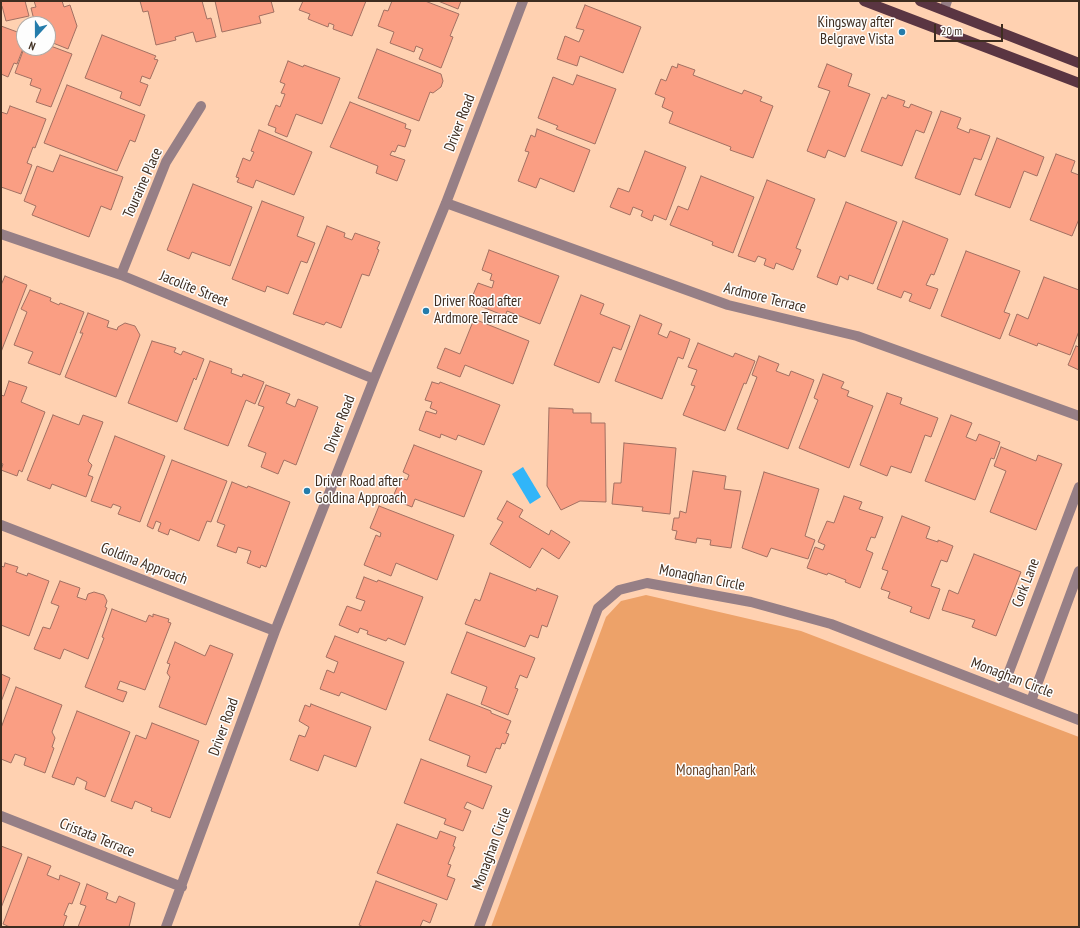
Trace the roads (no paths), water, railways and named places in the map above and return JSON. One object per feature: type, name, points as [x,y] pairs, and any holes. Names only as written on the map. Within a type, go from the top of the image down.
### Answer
[{"type":"main road","points":[[864,1],[1079,83]]},
{"type":"main road","points":[[920,1],[946,6],[1079,63]]},
{"type":"street","name":"Driver Road","points":[[166,927],[182,888],[275,631],[374,379],[446,203],[523,1]]},
{"type":"street","name":"Touraine Place","points":[[121,275],[166,162],[201,106]]},
{"type":"street","name":"Ardmore Terrace","points":[[446,203],[728,305],[856,336],[1079,416]]},
{"type":"street","name":"Jacolite Street","points":[[1,234],[121,275],[374,379]]},
{"type":"street","name":"Cork Lane","points":[[1002,690],[1079,487]]},
{"type":"street","name":"Goldina Approach","points":[[1,525],[275,631]]},
{"type":"street","points":[[1031,701],[1079,570]]},
{"type":"street","name":"Monaghan Circle","points":[[479,927],[598,608],[619,590],[647,582],[751,602],[830,624],[1079,720]]},
{"type":"street","name":"Cristata Terrace","points":[[1,816],[182,888]]},
{"type":"water","points":[[523,467],[541,497],[530,504],[512,474]]},
{"type":"place","name":"Kingsway after Belgrave Vista","points":[[902,32]]},
{"type":"place","name":"Driver Road after Ardmore Terrace","points":[[426,311]]},
{"type":"place","name":"Driver Road after Goldina Approach","points":[[307,491]]},
{"type":"park label","name":"Monaghan Park","points":[[716,771]]}]
